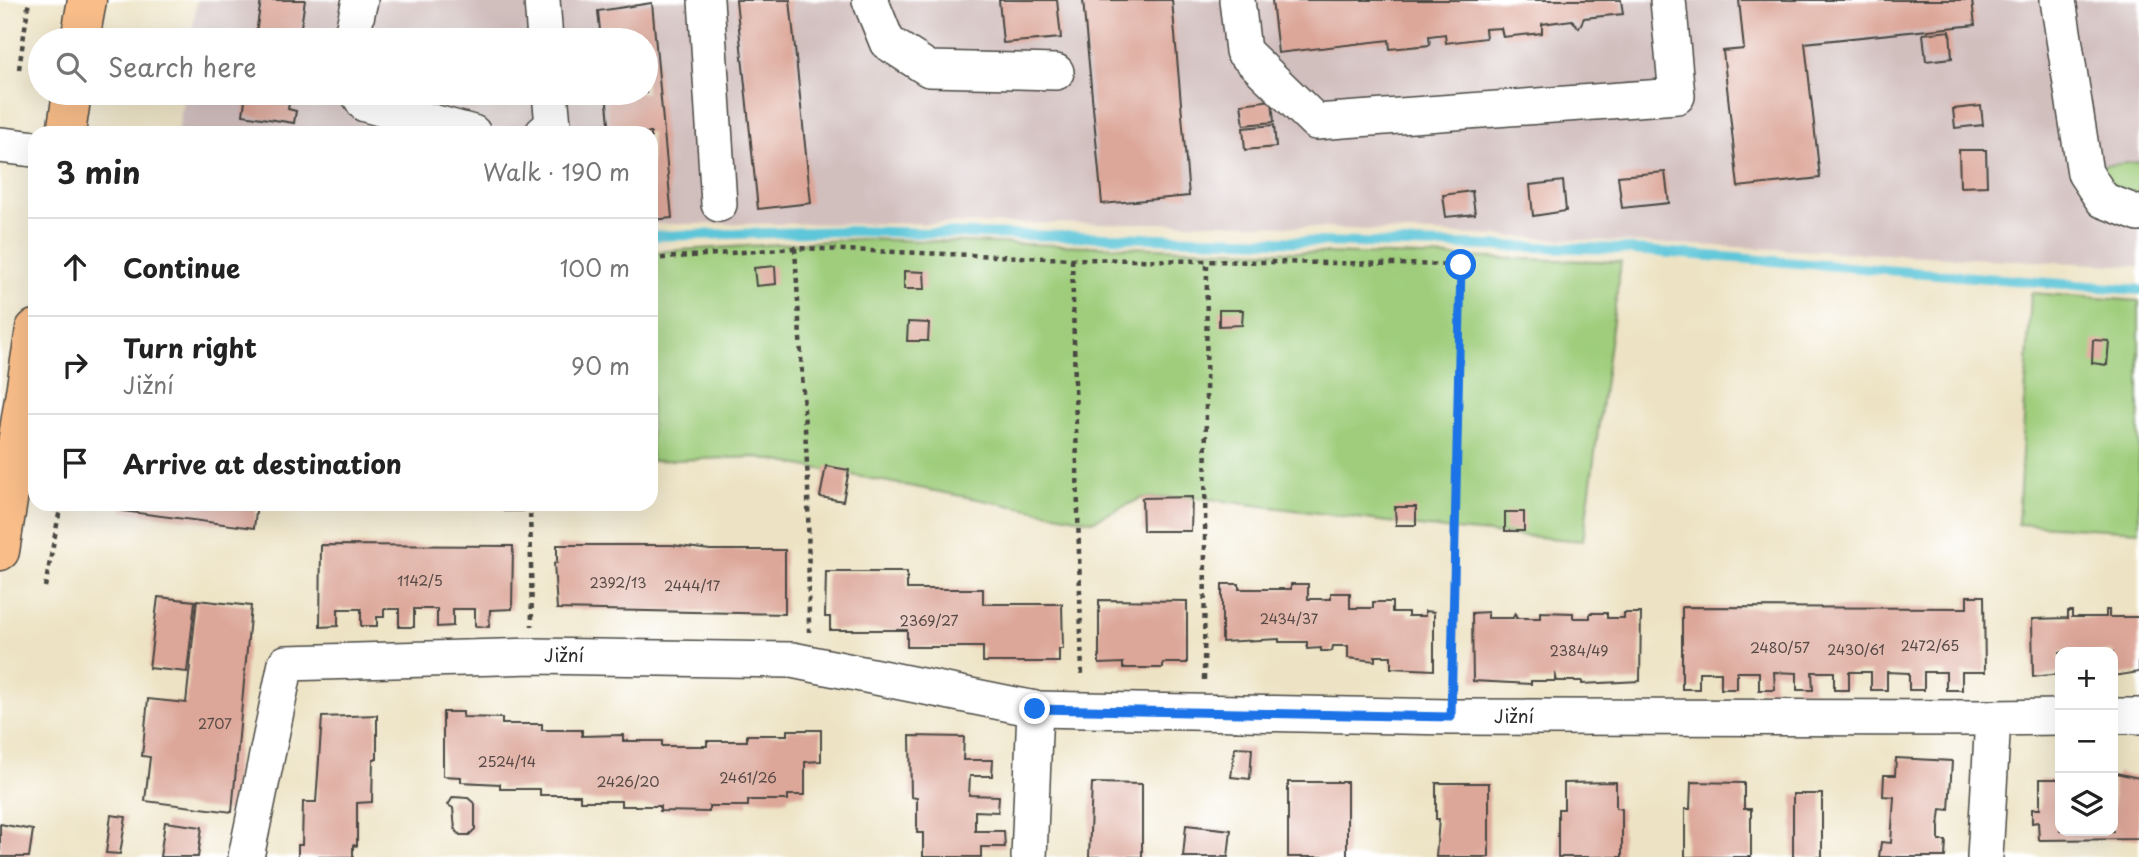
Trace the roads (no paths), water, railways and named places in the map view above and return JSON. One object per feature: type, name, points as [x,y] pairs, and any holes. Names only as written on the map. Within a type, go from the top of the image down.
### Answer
[{"type":"main road","points":[[82,28],[87,0]]},
{"type":"main road","points":[[67,126],[70,105]]},
{"type":"main road","points":[[0,551],[28,373]]},
{"type":"street","points":[[354,28],[360,0]]},
{"type":"street","points":[[541,0],[544,28]]},
{"type":"street","points":[[706,0],[719,204]]},
{"type":"street","points":[[870,0],[887,42],[929,69],[1056,72]]},
{"type":"street","points":[[1237,0],[1243,51],[1316,122],[1677,96],[1668,0]]},
{"type":"street","points":[[2058,0],[2085,173],[2103,200],[2139,214]]},
{"type":"street","points":[[369,105],[447,126]]},
{"type":"street","points":[[551,105],[552,126]]},
{"type":"street","points":[[0,145],[28,148]]},
{"type":"street","name":"Jižní","points":[[246,857],[286,663],[533,656],[792,660],[1035,709],[1451,717],[2055,717]]},
{"type":"street","points":[[1029,857],[1035,709]]},
{"type":"street","points":[[2118,716],[2139,716]]},
{"type":"street","points":[[1985,857],[1993,718]]},
{"type":"waterway","points":[[658,236],[848,231],[1621,249],[2139,290]]}]
